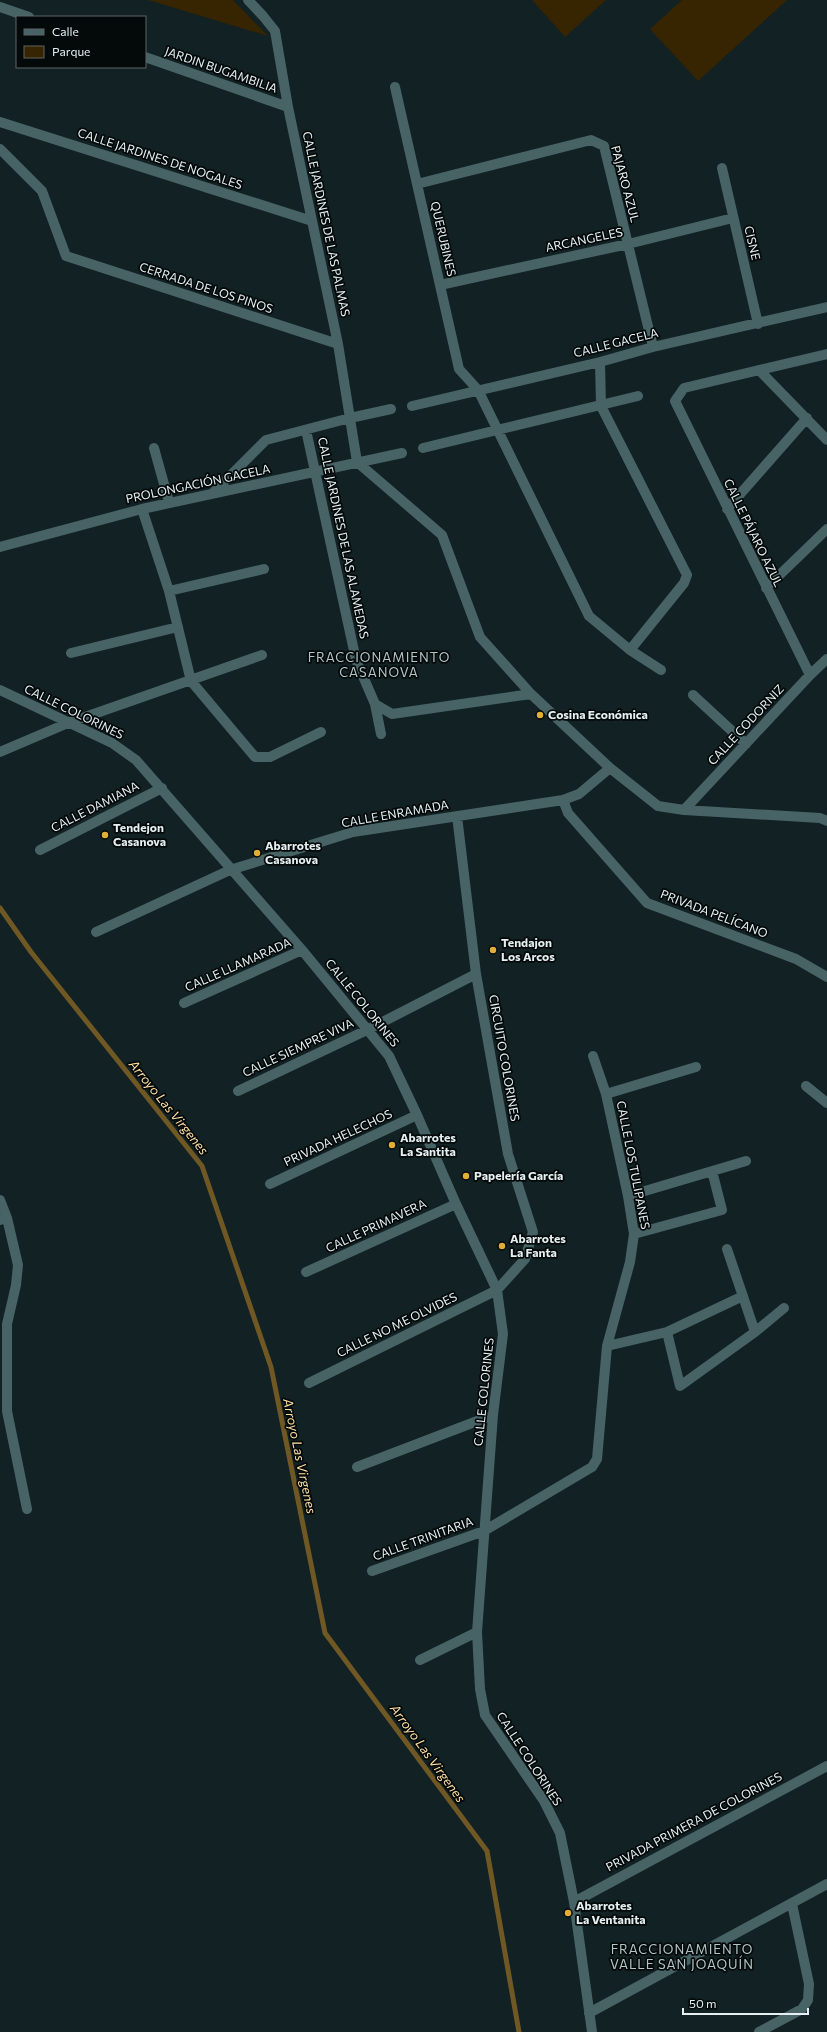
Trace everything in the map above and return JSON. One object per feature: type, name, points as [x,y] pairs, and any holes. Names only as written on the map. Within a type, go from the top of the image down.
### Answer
[{"type":"street","name":"CALLE JARDINES DE LAS PALMAS","points":[[248,0],[264,16],[274,31],[288,107],[338,344],[357,462]]},
{"type":"street","points":[[0,7],[26,16]]},
{"type":"street","name":"JARDIN BUGAMBILIA","points":[[146,57],[288,107]]},
{"type":"street","name":"QUERUBINES","points":[[395,87],[459,369],[478,390],[589,616],[630,650],[661,670]]},
{"type":"street","name":"CALLE JARDINES DE NOGALES","points":[[0,122],[312,221]]},
{"type":"street","name":"PAJARO AZUL","points":[[417,184],[591,140],[604,146],[653,347]]},
{"type":"street","name":"CERRADA DE LOS PINOS","points":[[0,149],[42,191],[66,256],[338,344]]},
{"type":"street","name":"CISNE","points":[[722,168],[758,324]]},
{"type":"street","name":"ARCANGELES","points":[[440,285],[628,244],[733,218]]},
{"type":"street","name":"CALLE GACELA","points":[[412,406],[600,362],[653,347],[827,307]]},
{"type":"street","points":[[759,370],[827,354]]},
{"type":"street","points":[[600,362],[601,406],[687,575],[684,583],[630,650]]},
{"type":"street","points":[[759,370],[827,440]]},
{"type":"street","name":"CALLE PÁJARO AZUL","points":[[759,370],[684,388],[675,401],[810,675]]},
{"type":"street","points":[[423,448],[498,432],[638,396]]},
{"type":"street","points":[[213,493],[266,440],[391,409]]},
{"type":"street","points":[[727,509],[807,418]]},
{"type":"street","name":"CALLE JARDINES DE LAS ALAMEDAS","points":[[306,430],[356,660],[375,704],[381,734]]},
{"type":"street","points":[[154,448],[169,502]]},
{"type":"street","name":"PROLONGACIÓN GACELA","points":[[0,547],[169,502],[402,453]]},
{"type":"street","points":[[357,462],[442,535],[480,637],[531,694],[610,768],[658,806],[684,810],[825,817]]},
{"type":"street","points":[[142,509],[169,591],[191,681],[255,757],[270,757],[321,732]]},
{"type":"street","points":[[766,588],[827,529]]},
{"type":"street","points":[[169,591],[264,569]]},
{"type":"street","points":[[70,653],[178,627]]},
{"type":"street","points":[[0,752],[68,723],[262,655]]},
{"type":"street","name":"CALLE CODORNIZ","points":[[684,810],[810,675],[827,659]]},
{"type":"street","name":"CALLE COLORINES","points":[[0,690],[112,743],[136,760],[162,788],[230,870],[302,950],[389,1056],[497,1290],[503,1334],[493,1415],[477,1632],[480,1689],[485,1715],[544,1801],[560,1833],[574,1902],[592,2032]]},
{"type":"street","points":[[375,704],[392,714],[531,694]]},
{"type":"street","points":[[693,695],[746,744]]},
{"type":"street","name":"CALLE ENRAMADA","points":[[96,932],[230,870],[353,832],[563,800],[579,794],[610,768]]},
{"type":"street","name":"CALLE DAMIANA","points":[[40,850],[162,788]]},
{"type":"street","name":"PRIVADA PELÍCANO","points":[[563,800],[568,813],[647,903],[796,960],[827,977]]},
{"type":"street","name":"CIRCUITO COLORINES","points":[[457,816],[476,974],[508,1154],[533,1232],[525,1259],[497,1290]]},
{"type":"street","name":"CALLE LLAMARADA","points":[[184,1003],[302,950]]},
{"type":"street","name":"CALLE SIEMPRE VIVA","points":[[238,1091],[367,1030],[476,974]]},
{"type":"street","name":"CALLE LOS TULIPANES","points":[[592,1467],[597,1459],[607,1346],[630,1262],[634,1234],[628,1196],[606,1094],[593,1056]]},
{"type":"street","points":[[606,1094],[696,1068]]},
{"type":"street","points":[[806,1086],[827,1102]]},
{"type":"street","name":"PRIVADA HELECHOS","points":[[270,1184],[417,1115]]},
{"type":"street","points":[[628,1196],[746,1161]]},
{"type":"street","points":[[634,1234],[722,1210],[712,1171]]},
{"type":"street","points":[[0,1200],[4,1219],[18,1265],[16,1285],[8,1324],[7,1411],[27,1509]]},
{"type":"street","name":"CALLE PRIMAVERA","points":[[306,1272],[456,1204]]},
{"type":"street","points":[[727,1249],[755,1332]]},
{"type":"street","name":"CALLE NO ME OLVIDES","points":[[309,1383],[497,1290]]},
{"type":"street","points":[[607,1346],[667,1332],[743,1296]]},
{"type":"street","points":[[667,1332],[680,1386],[755,1332],[784,1308]]},
{"type":"street","points":[[357,1467],[493,1415]]},
{"type":"street","name":"CALLE TRINITARIA","points":[[372,1571],[484,1531],[592,1467]]},
{"type":"street","points":[[420,1660],[477,1632]]},
{"type":"street","name":"PRIVADA PRIMERA DE COLORINES","points":[[574,1902],[827,1766]]},
{"type":"street","points":[[589,2013],[827,1884]]},
{"type":"street","points":[[759,2032],[802,2009],[808,2000],[810,1984],[792,1904]]},
{"type":"green space","points":[[148,0],[233,0],[268,36]]},
{"type":"green space","points":[[532,0],[606,0],[565,37]]},
{"type":"green space","points":[[682,0],[787,0],[698,81],[650,29]]},
{"type":"waterway","name":"Arroyo Las Virgenes","points":[[0,908],[31,952],[202,1166],[271,1367],[325,1633],[487,1851],[519,2032]]},
{"type":"place","name":"Cosina Económica","points":[[540,715]]},
{"type":"place","name":"Tendejon Casanova","points":[[105,835]]},
{"type":"place","name":"Abarrotes Casanova","points":[[257,853]]},
{"type":"place","name":"Tendajon Los Arcos","points":[[493,950]]},
{"type":"place","name":"Abarrotes La Santita","points":[[392,1145]]},
{"type":"place","name":"Papelería García","points":[[466,1176]]},
{"type":"place","name":"Abarrotes La Fanta","points":[[502,1246]]},
{"type":"place","name":"Abarrotes La Ventanita","points":[[568,1913]]},
{"type":"district","name":"FRACCIONAMIENTO CASANOVA","points":[[379,664]]},
{"type":"district","name":"FRACCIONAMIENTO VALLE SAN JOAQUÍN","points":[[682,1956]]}]
